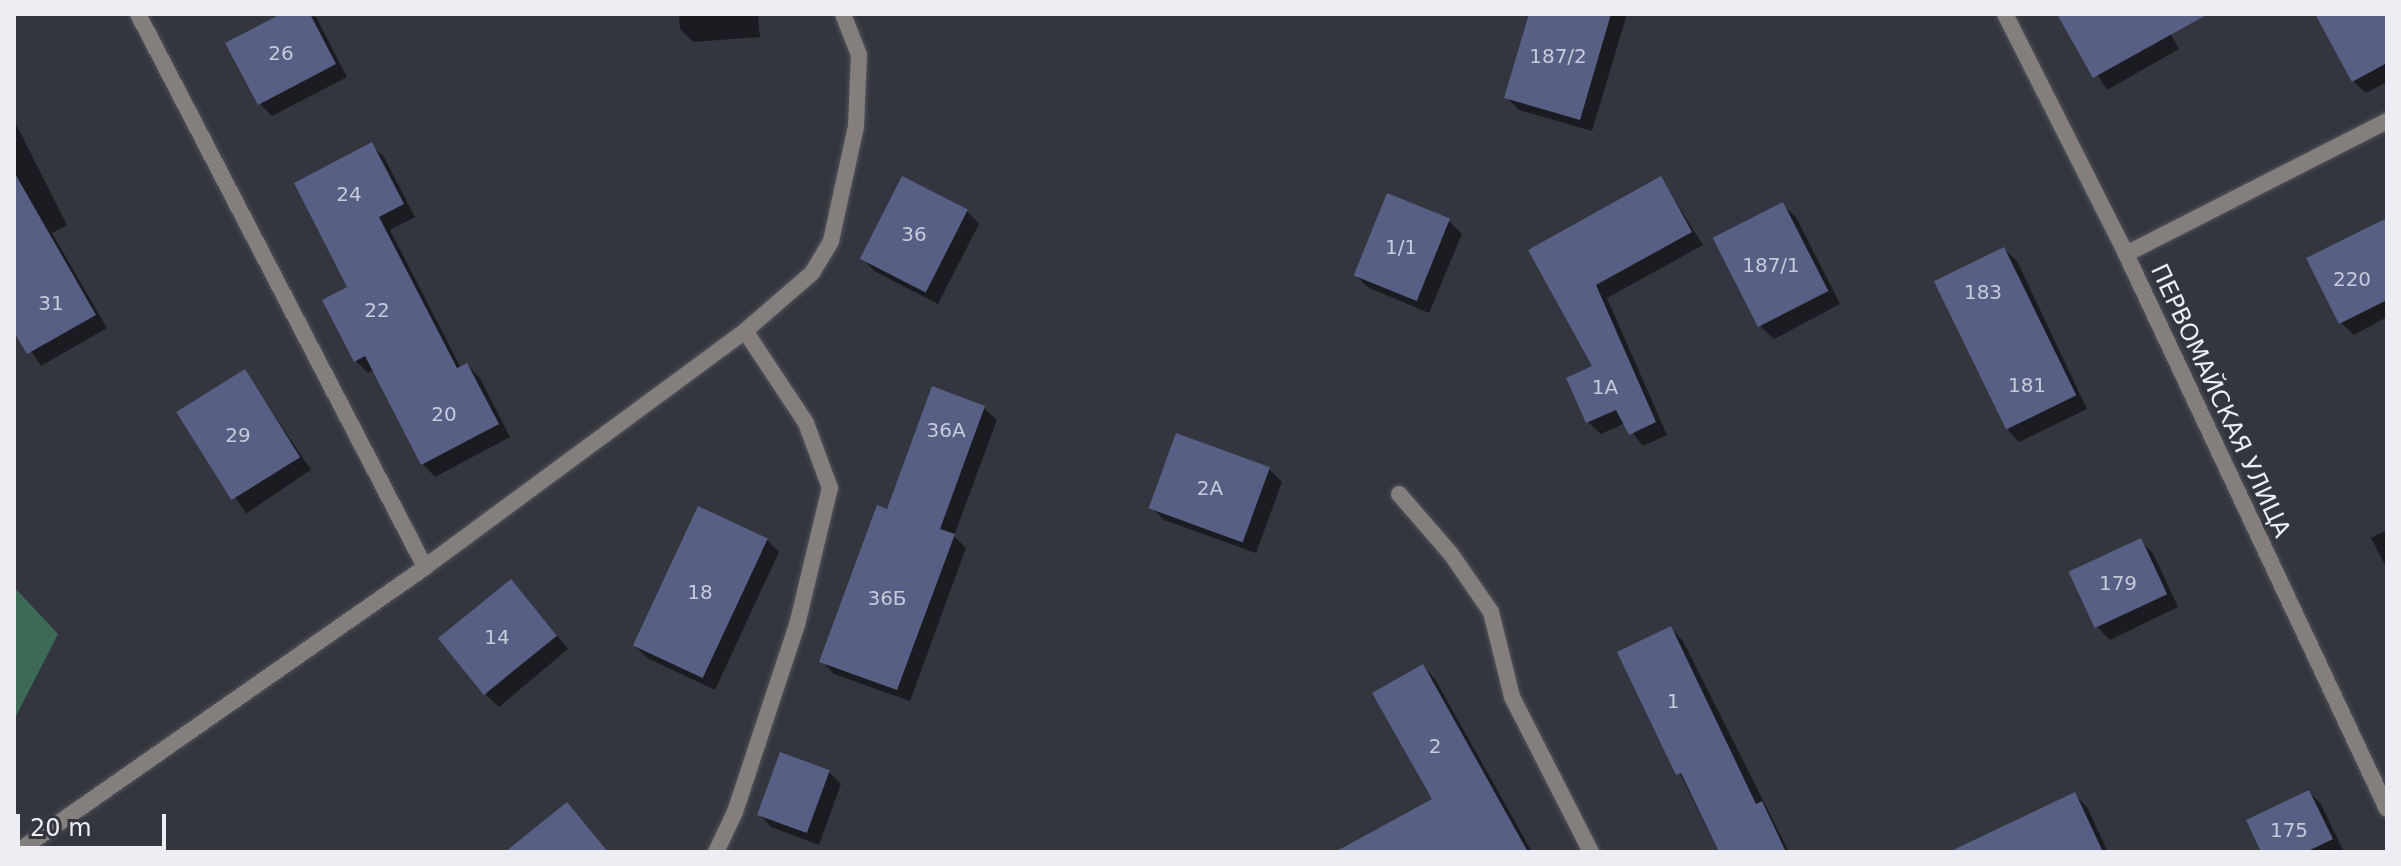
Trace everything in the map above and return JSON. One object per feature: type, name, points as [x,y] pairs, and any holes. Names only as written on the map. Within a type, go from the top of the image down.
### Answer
[{"type":"street","points":[[138,14],[425,567]]},
{"type":"street","points":[[17,852],[425,567],[745,331],[812,273],[831,241],[856,126],[859,55],[843,14]]},
{"type":"street","name":"ПЕРВОМАЙСКАЯ УЛИЦА","points":[[2005,14],[2126,254],[2387,809]]},
{"type":"street","points":[[2126,254],[2387,121]]},
{"type":"street","points":[[716,852],[735,812],[797,625],[830,488],[806,423],[745,331]]},
{"type":"street","points":[[1399,494],[1451,554],[1491,612],[1512,697],[1591,852]]},
{"type":"green space","points":[[14,587],[58,634],[14,720]]},
{"type":"building","points":[[281,14],[310,14],[336,64],[258,105],[225,43]]},
{"type":"building","points":[[1529,14],[1611,14],[1580,120],[1504,98]]},
{"type":"building","points":[[2057,14],[2208,14],[2093,78]]},
{"type":"building","points":[[2315,14],[2387,14],[2387,63],[2352,82]]},
{"type":"building","points":[[372,142],[404,204],[379,217],[457,368],[467,363],[499,424],[421,465],[365,356],[354,362],[322,300],[347,287],[294,183]]},
{"type":"building","points":[[14,172],[96,315],[27,354],[14,332]]},
{"type":"building","points":[[902,176],[968,210],[926,292],[860,259]]},
{"type":"building","points":[[1661,176],[1692,232],[1596,285],[1656,422],[1629,435],[1616,410],[1586,423],[1566,378],[1592,366],[1528,250]]},
{"type":"building","points":[[1387,193],[1450,218],[1417,301],[1354,276]]},
{"type":"building","points":[[1783,202],[1828,291],[1758,327],[1713,238]]},
{"type":"building","points":[[2387,218],[2387,300],[2339,324],[2306,258]]},
{"type":"building","points":[[2004,247],[2076,395],[2006,429],[1934,281]]},
{"type":"building","points":[[245,369],[300,457],[231,500],[176,412]]},
{"type":"building","points":[[932,386],[985,406],[940,529],[955,534],[897,690],[819,662],[877,505],[887,509]]},
{"type":"building","points":[[1176,433],[1270,467],[1243,542],[1149,508]]},
{"type":"building","points":[[698,506],[768,539],[703,678],[633,646]]},
{"type":"building","points":[[2141,538],[2167,594],[2095,628],[2068,572]]},
{"type":"building","points":[[511,579],[557,636],[484,695],[438,638]]},
{"type":"building","points":[[1671,626],[1756,804],[1762,801],[1786,852],[1719,852],[1681,773],[1676,775],[1617,652]]},
{"type":"building","points":[[1423,664],[1528,852],[1335,852],[1432,799],[1372,693]]},
{"type":"building","points":[[780,752],[830,770],[807,833],[757,815]]},
{"type":"building","points":[[2309,790],[2333,839],[2306,852],[2261,852],[2246,820]]},
{"type":"building","points":[[2075,792],[2103,852],[1949,852]]},
{"type":"building","points":[[567,802],[608,852],[505,852]]}]
